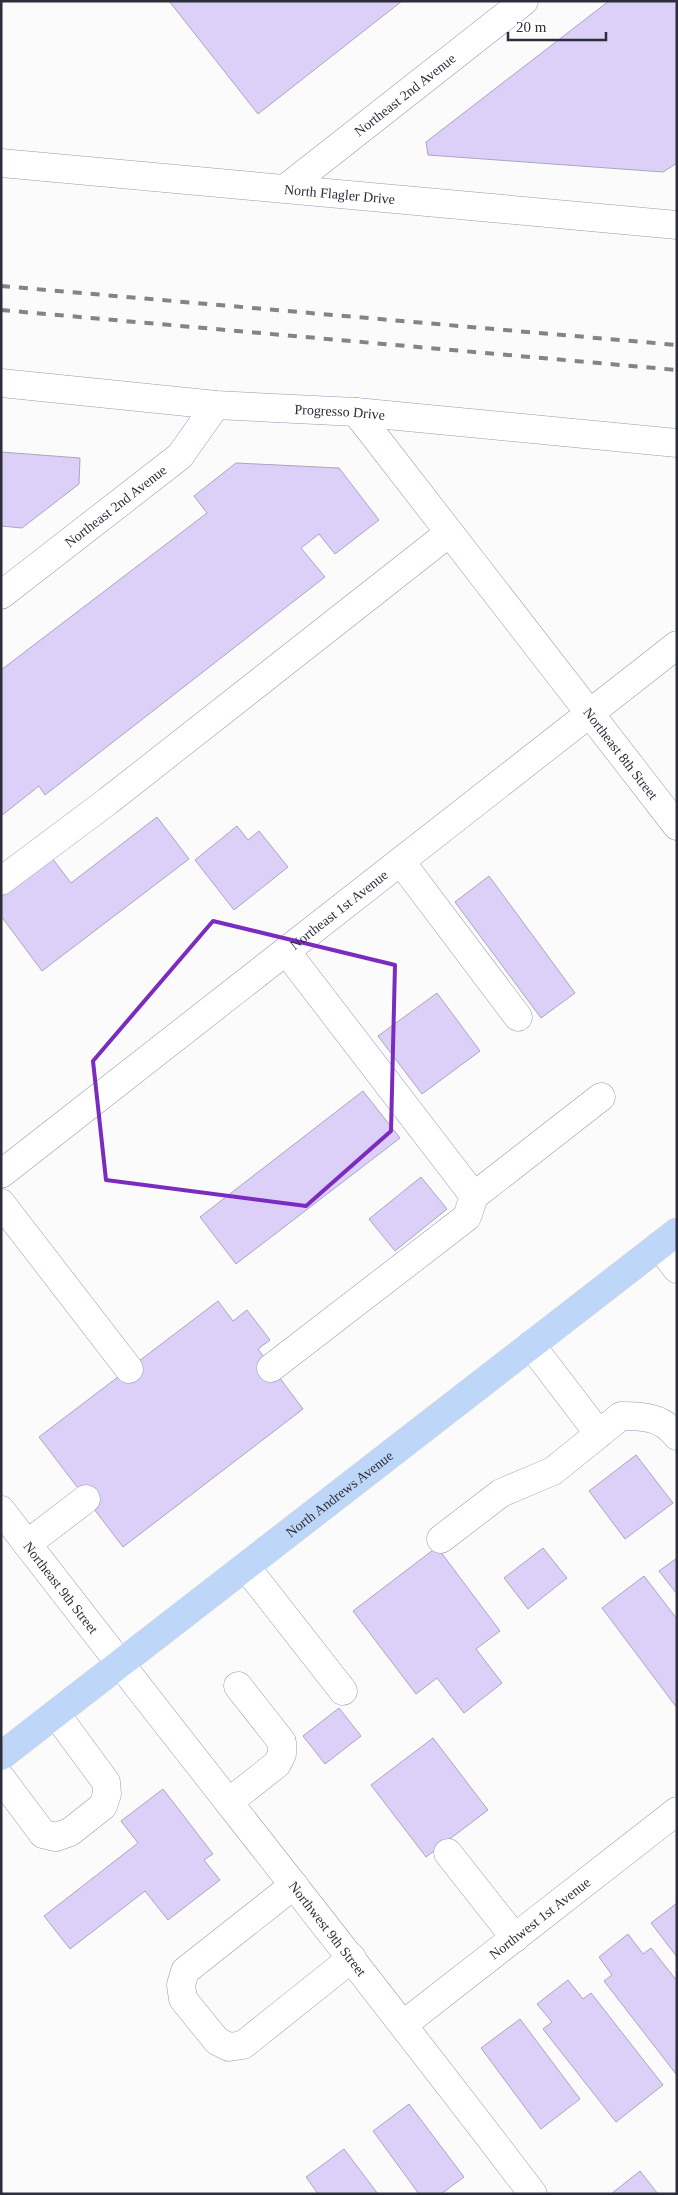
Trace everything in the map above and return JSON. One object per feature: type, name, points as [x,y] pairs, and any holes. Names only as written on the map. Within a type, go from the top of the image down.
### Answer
[{"type":"main road","name":"North Andrews Avenue","points":[[1,1756],[668,1239]]},
{"type":"street","name":"Northeast 2nd Avenue","points":[[286,188],[524,1]]},
{"type":"street","name":"North Flagler Drive","points":[[1,163],[672,219]]},
{"type":"street","name":"Progresso Drive","points":[[1,383],[216,405],[356,412],[677,443]]},
{"type":"street","name":"Northeast 2nd Avenue","points":[[1,595],[180,456],[216,405]]},
{"type":"street","points":[[1,881],[454,539],[356,412]]},
{"type":"street","name":"Northeast 8th Street","points":[[454,539],[677,826]]},
{"type":"street","name":"Northeast 1st Avenue","points":[[1,1174],[677,645]]},
{"type":"street","points":[[401,862],[518,1017]]},
{"type":"street","points":[[286,951],[474,1196]]},
{"type":"street","points":[[271,1368],[467,1217],[474,1196],[601,1097]]},
{"type":"street","points":[[1,1203],[128,1369]]},
{"type":"street","points":[[668,1239],[677,1269]]},
{"type":"street","points":[[531,1345],[599,1434]]},
{"type":"street","points":[[441,1539],[501,1493],[553,1471],[621,1416],[655,1418],[670,1427],[677,1436]]},
{"type":"street","points":[[28,1544],[86,1499]]},
{"type":"street","name":"Northeast 9th Street","points":[[1,1510],[120,1665]]},
{"type":"street","points":[[246,1567],[343,1691]]},
{"type":"street","name":"Northwest 9th Street","points":[[120,1665],[404,2024],[533,2194]]},
{"type":"street","points":[[229,1802],[277,1764],[282,1754],[282,1742],[238,1686]]},
{"type":"street","points":[[1,1778],[43,1834],[56,1837],[70,1832],[103,1806],[107,1794],[106,1782],[56,1714]]},
{"type":"street","name":"Northwest 1st Avenue","points":[[404,2024],[677,1811]]},
{"type":"street","points":[[448,1853],[515,1938]]},
{"type":"street","points":[[294,1885],[184,1971],[180,1984],[183,1999],[216,2041],[229,2047],[243,2045],[352,1958]]},
{"type":"highlighted area","points":[[213,921],[395,965],[391,1131],[306,1206],[106,1180],[93,1061]]},
{"type":"building","points":[[169,1],[402,1],[258,114]]},
{"type":"building","points":[[609,1],[677,1],[677,163],[663,172],[428,155],[426,142]]},
{"type":"building","points":[[1,452],[80,458],[79,484],[22,528],[1,526]]},
{"type":"building","points":[[236,463],[339,468],[379,520],[335,554],[319,534],[301,548],[325,577],[45,795],[39,786],[1,816],[1,670],[207,513],[194,496]]},
{"type":"building","points":[[157,817],[189,859],[42,971],[1,916],[1,896],[52,858],[71,883]]},
{"type":"building","points":[[237,826],[248,840],[259,831],[288,867],[234,910],[195,860]]},
{"type":"building","points":[[489,876],[575,993],[541,1018],[455,902]]},
{"type":"building","points":[[437,993],[480,1051],[422,1094],[378,1036]]},
{"type":"building","points":[[363,1091],[400,1138],[236,1264],[200,1217]]},
{"type":"building","points":[[421,1177],[447,1209],[395,1251],[369,1219]]},
{"type":"building","points":[[218,1301],[233,1321],[247,1310],[270,1340],[258,1349],[303,1409],[123,1547],[39,1437]]},
{"type":"building","points":[[636,1455],[673,1503],[625,1539],[589,1491]]},
{"type":"building","points":[[437,1547],[500,1631],[476,1649],[502,1683],[464,1713],[437,1678],[416,1694],[353,1611]]},
{"type":"building","points":[[543,1548],[567,1578],[528,1609],[504,1578]]},
{"type":"building","points":[[677,1558],[677,1594],[659,1571]]},
{"type":"building","points":[[644,1576],[677,1619],[677,1708],[602,1608]]},
{"type":"building","points":[[339,1708],[361,1736],[325,1764],[303,1736]]},
{"type":"building","points":[[433,1738],[488,1810],[426,1857],[371,1785]]},
{"type":"building","points":[[163,1789],[213,1854],[204,1860],[220,1880],[168,1920],[145,1891],[70,1949],[44,1916],[138,1843],[121,1821]]},
{"type":"building","points":[[677,1903],[677,1957],[651,1923]]},
{"type":"building","points":[[628,1934],[643,1954],[651,1948],[677,1981],[676,2074],[604,1981],[612,1975],[599,1957]]},
{"type":"building","points":[[568,1980],[583,1999],[591,1993],[663,2085],[616,2122],[543,2029],[552,2022],[537,2004]]},
{"type":"building","points":[[520,2019],[580,2099],[541,2129],[481,2048]]},
{"type":"building","points":[[409,2104],[464,2177],[441,2194],[419,2194],[373,2131]]},
{"type":"building","points":[[344,2149],[378,2194],[318,2194],[306,2177]]},
{"type":"building","points":[[640,2171],[658,2194],[611,2194]]},
{"type":"railway","points":[[1,286],[677,345]]},
{"type":"railway","points":[[1,310],[677,370]]}]
